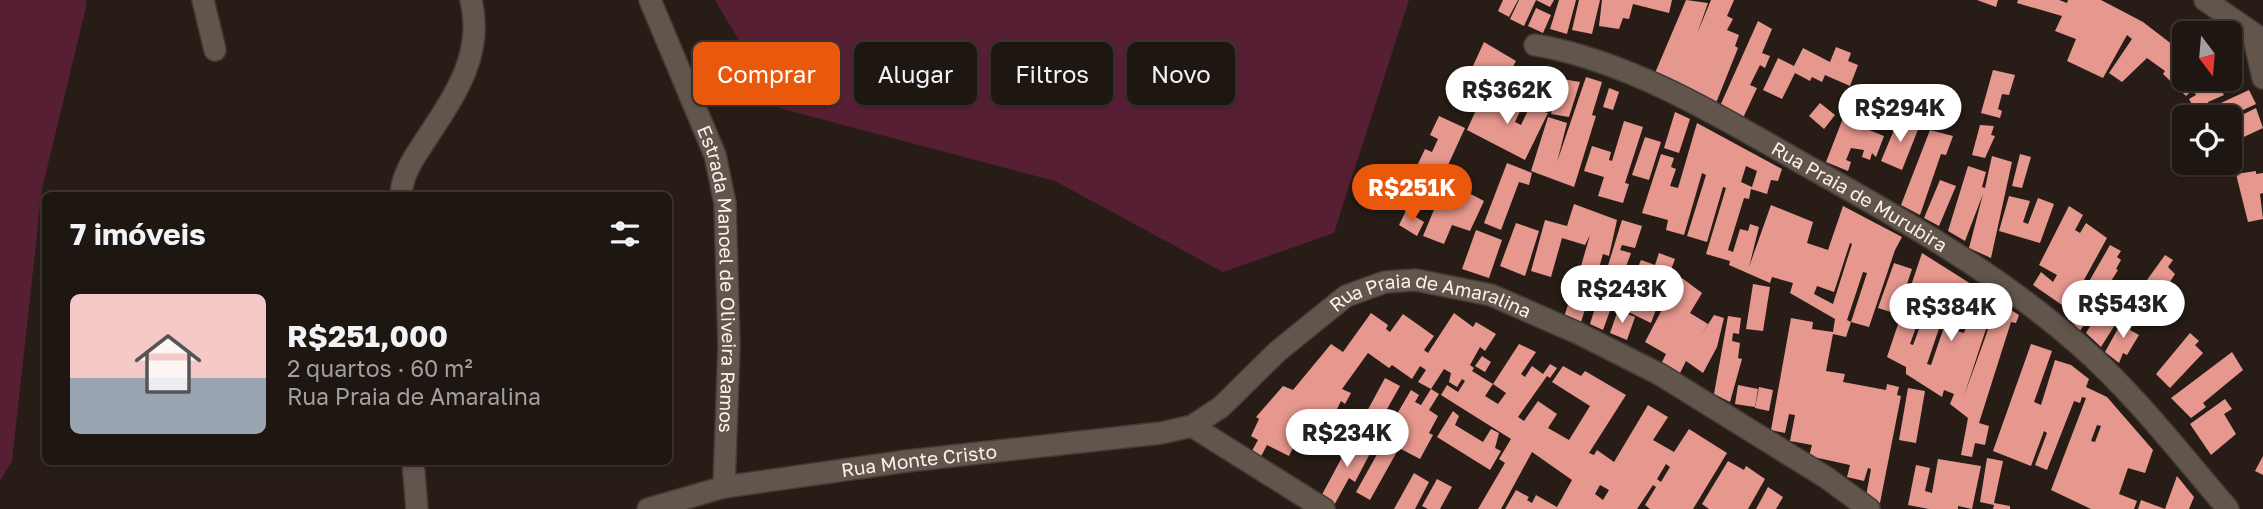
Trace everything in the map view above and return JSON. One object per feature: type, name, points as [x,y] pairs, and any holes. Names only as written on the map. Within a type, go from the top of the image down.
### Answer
[{"type":"street","points":[[203,0],[215,50]]},
{"type":"street","points":[[402,192],[414,158],[466,74],[476,21],[471,0]]},
{"type":"street","name":"Estrada Manoel de Oliveira Ramos","points":[[650,0],[715,155],[725,203],[729,346],[724,487]]},
{"type":"street","points":[[2205,0],[2258,37],[2263,78]]},
{"type":"street","name":"Rua Praia de Murubira","points":[[1535,45],[1562,49],[1600,62],[1689,99],[1880,207],[1997,283],[2078,344],[2151,419],[2228,509]]},
{"type":"street","name":"Rua Praia de Amaralina","points":[[1192,426],[1221,407],[1278,351],[1346,296],[1385,282],[1416,280],[1491,295],[1580,334],[1661,375],[1827,478],[1869,509]]},
{"type":"street","points":[[1192,426],[1324,509]]},
{"type":"street","name":"Rua Monte Cristo","points":[[649,509],[724,487],[907,461],[1148,435],[1192,426]]},
{"type":"street","points":[[413,465],[417,509]]},
{"type":"shaded area","points":[[0,0],[86,0],[87,3],[42,189],[12,461],[0,481]]},
{"type":"shaded area","points":[[715,0],[1409,0],[1334,233],[1223,272],[1055,181],[779,108],[777,105],[840,105],[840,42],[740,42]]},
{"type":"building","points":[[1503,0],[1518,0],[1509,17],[1498,11]]},
{"type":"building","points":[[1519,0],[1536,0],[1524,26],[1510,19]]},
{"type":"building","points":[[1536,0],[1554,0],[1550,7]]},
{"type":"building","points":[[1559,0],[1576,0],[1567,34],[1550,29]]},
{"type":"building","points":[[1579,0],[1600,0],[1592,34],[1572,30]]},
{"type":"building","points":[[1602,0],[1672,0],[1669,13],[1633,4],[1629,19],[1623,18],[1619,29],[1599,26]]},
{"type":"building","points":[[1686,0],[1708,3],[1697,34],[1711,0],[1734,0],[1727,16],[1733,19],[1727,30],[1739,35],[1735,46],[1738,48],[1716,103],[1655,73]]},
{"type":"building","points":[[1977,0],[1998,0],[1996,7]]},
{"type":"building","points":[[2018,0],[2059,0],[2067,3],[2068,0],[2101,0],[2143,22],[2172,44],[2172,83],[2163,74],[2165,71],[2147,58],[2122,82],[2109,73],[2132,39],[2127,35],[2103,78],[2067,61],[2076,39],[2055,31],[2062,16],[2017,3]]},
{"type":"building","points":[[1536,8],[1551,15],[1543,33],[1528,26]]},
{"type":"building","points":[[1758,21],[1772,29],[1762,53],[1770,56],[1765,68],[1760,65],[1750,85],[1757,88],[1743,118],[1720,106]]},
{"type":"building","points":[[1484,42],[1516,61],[1505,82],[1501,80],[1494,92],[1467,79]]},
{"type":"building","points":[[1836,47],[1851,53],[1848,61],[1858,65],[1850,86],[1825,75],[1822,82],[1812,77],[1810,81],[1795,73],[1782,99],[1763,90],[1778,58],[1794,66],[1803,48],[1830,62]]},
{"type":"building","points":[[1993,70],[2015,75],[2009,95],[2002,94],[1998,109],[2002,111],[2000,118],[1981,113]]},
{"type":"building","points":[[1586,77],[1602,82],[1592,115],[1596,116],[1574,187],[1531,171],[1548,117],[1567,123],[1557,162]]},
{"type":"building","points":[[1562,79],[1580,82],[1569,117],[1551,114]]},
{"type":"building","points":[[1609,88],[1619,92],[1613,110],[1603,107]]},
{"type":"building","points":[[2249,90],[2256,104],[2242,110],[2242,105],[2216,105]]},
{"type":"building","points":[[2194,91],[2222,91],[2224,95],[2208,102],[2209,105],[2192,105],[2189,99],[2196,95]]},
{"type":"building","points":[[1877,95],[1897,101],[1889,123],[1869,115]]},
{"type":"building","points":[[1477,96],[1502,107],[1506,97],[1523,105],[1515,122],[1521,125],[1529,108],[1548,113],[1525,160],[1467,130],[1476,110],[1472,108]]},
{"type":"building","points":[[1820,103],[1835,115],[1824,129],[1809,116]]},
{"type":"building","points":[[2256,108],[2263,128],[2242,138],[2242,115]]},
{"type":"building","points":[[1675,112],[1690,119],[1679,153],[1664,148]]},
{"type":"building","points":[[1845,113],[1866,123],[1864,128],[1884,136],[1876,157],[1872,153],[1870,160],[1862,157],[1864,150],[1851,148],[1846,160],[1851,162],[1848,171],[1826,162]]},
{"type":"building","points":[[1439,116],[1465,128],[1432,200],[1407,187],[1425,149],[1432,152],[1438,139],[1430,135]]},
{"type":"building","points":[[1899,118],[1919,127],[1902,170],[1881,161]]},
{"type":"building","points":[[1624,121],[1643,127],[1625,183],[1629,184],[1623,203],[1598,196],[1604,177],[1584,171],[1592,146],[1611,152],[1609,160],[1612,161]]},
{"type":"building","points":[[1697,123],[1782,169],[1778,181],[1771,180],[1767,194],[1751,189],[1749,199],[1744,198],[1728,250],[1733,252],[1740,229],[1748,231],[1750,224],[1759,227],[1749,267],[1771,205],[1813,222],[1807,243],[1828,250],[1843,206],[1902,237],[1869,327],[1851,322],[1846,337],[1833,334],[1826,371],[1845,374],[1843,382],[1886,390],[1887,384],[1899,387],[1897,395],[1901,396],[1880,503],[1866,496],[1871,469],[1868,468],[1864,481],[1847,477],[1850,465],[1809,456],[1812,445],[1790,441],[1795,415],[1789,414],[1785,433],[1771,430],[1791,318],[1813,322],[1812,329],[1833,332],[1835,319],[1790,293],[1793,283],[1772,277],[1770,283],[1729,265],[1730,261],[1706,254],[1726,188],[1723,187],[1707,242],[1687,236],[1706,175],[1702,173],[1684,235],[1666,230],[1668,220],[1642,213],[1661,154],[1674,158],[1671,167],[1676,169],[1670,186],[1678,188]],"holes":[[[1746,166],[1757,171],[1752,187],[1741,182]],[[1850,243],[1852,244],[1833,304],[1814,294],[1817,286],[1834,292]],[[1863,272],[1867,273],[1851,322],[1847,320]]]},
{"type":"building","points":[[1980,125],[1994,126],[1991,135],[1995,136],[1985,158],[1972,155]]},
{"type":"building","points":[[1930,130],[1953,136],[1946,155],[1941,154],[1920,215],[1901,205]]},
{"type":"building","points":[[1645,137],[1661,142],[1649,180],[1632,175]]},
{"type":"building","points":[[2020,154],[2031,157],[2022,188],[2012,186]]},
{"type":"building","points":[[1992,156],[2012,162],[1991,258],[1969,248],[1983,194],[1965,241],[1948,231],[1968,166],[1986,172],[1982,187],[1985,188]]},
{"type":"building","points":[[1507,163],[1532,173],[1529,185],[1519,182],[1501,230],[1484,223]]},
{"type":"building","points":[[2263,173],[2263,193],[2260,194],[2263,219],[2248,222],[2236,175]]},
{"type":"building","points":[[1940,180],[1956,186],[1939,226],[1924,218]]},
{"type":"building","points":[[1446,181],[1484,201],[1470,231],[1452,225],[1444,244],[1423,236]]},
{"type":"building","points":[[2009,196],[2030,201],[2023,222],[2028,224],[2038,198],[2054,204],[2040,243],[1999,231]]},
{"type":"building","points":[[1574,204],[1617,220],[1609,256],[1603,254],[1594,285],[1577,280],[1590,235],[1585,245],[1562,238],[1551,277],[1531,271],[1545,220],[1567,226]]},
{"type":"building","points":[[2069,206],[2083,215],[2075,230],[2080,233],[2086,223],[2107,238],[2073,300],[2067,297],[2062,305],[2033,285],[2041,272],[2053,282],[2057,275],[2039,265]]},
{"type":"building","points":[[1406,211],[1424,222],[1417,236],[1399,225]]},
{"type":"building","points":[[1622,220],[1642,226],[1635,248],[1622,245],[1620,250],[1631,253],[1603,330],[1590,324]]},
{"type":"building","points":[[1516,223],[1539,231],[1525,276],[1500,266]]},
{"type":"building","points":[[1476,230],[1502,240],[1489,278],[1462,269]]},
{"type":"building","points":[[2110,245],[2121,251],[2117,257],[2121,260],[2116,269],[2118,270],[2080,331],[2068,318]]},
{"type":"building","points":[[1659,253],[1675,259],[1651,323],[1620,308],[1641,260],[1655,265]]},
{"type":"building","points":[[1922,253],[1979,289],[1972,311],[1965,309],[1957,331],[1964,333],[1970,315],[1975,317],[1977,312],[1983,314],[1981,321],[1988,323],[1964,396],[1998,302],[2019,315],[2016,323],[2011,322],[1979,423],[1989,426],[1985,445],[1975,443],[1972,457],[1961,455],[1968,418],[1950,404],[1954,394],[1944,390],[1942,397],[1906,374],[1906,367],[1887,357]],"holes":[[[1928,294],[1932,295],[1913,345],[1910,344]],[[1949,299],[1953,301],[1952,304],[1931,365],[1927,364]]]},
{"type":"building","points":[[2165,255],[2173,260],[2168,267],[2175,274],[2164,291],[2147,280]]},
{"type":"building","points":[[1894,263],[1912,269],[1897,314],[1878,308]]},
{"type":"building","points":[[1682,278],[1702,293],[1690,313],[1708,324],[1700,337],[1714,315],[1724,318],[1717,347],[1703,373],[1686,361],[1680,373],[1662,362],[1666,354],[1645,342],[1667,300],[1672,302],[1675,297]]},
{"type":"building","points":[[1575,283],[1592,288],[1581,322],[1564,317]]},
{"type":"building","points":[[1753,284],[1770,287],[1763,331],[1746,329]]},
{"type":"building","points":[[2115,285],[2133,296],[2101,347],[2086,333]]},
{"type":"building","points":[[1618,310],[1635,317],[1627,340],[1610,333]]},
{"type":"building","points":[[1371,313],[1388,325],[1386,329],[1390,332],[1403,314],[1434,336],[1424,350],[1428,353],[1454,313],[1473,327],[1476,322],[1496,334],[1485,351],[1480,347],[1470,365],[1474,368],[1472,371],[1493,384],[1519,344],[1536,352],[1521,374],[1525,377],[1532,366],[1543,374],[1550,364],[1557,368],[1550,378],[1547,376],[1518,417],[1524,421],[1538,401],[1557,414],[1548,428],[1569,440],[1590,406],[1552,382],[1563,366],[1581,376],[1585,371],[1626,395],[1589,453],[1594,455],[1597,450],[1614,462],[1648,405],[1668,417],[1653,440],[1674,452],[1689,429],[1727,453],[1693,509],[1650,509],[1645,505],[1656,487],[1653,485],[1637,509],[1505,509],[1516,490],[1529,497],[1527,500],[1532,503],[1536,495],[1557,507],[1572,480],[1532,452],[1501,509],[1478,509],[1505,463],[1499,459],[1511,439],[1441,395],[1447,385],[1458,392],[1465,381],[1462,379],[1457,387],[1449,382],[1451,373],[1444,369],[1431,389],[1418,382],[1426,370],[1420,366],[1412,379],[1392,365],[1389,368],[1368,353],[1342,389],[1351,393],[1345,404],[1341,401],[1324,435],[1304,425],[1289,456],[1267,445],[1257,464],[1248,458],[1258,440],[1251,436],[1259,419],[1256,417],[1283,386],[1293,390],[1331,344],[1343,352]],"holes":[[[1493,384],[1506,393],[1498,404],[1485,396]],[[1666,464],[1670,467],[1661,482],[1657,479]],[[1600,485],[1609,490],[1603,500],[1595,494]]]},
{"type":"building","points":[[2126,314],[2135,320],[2130,330],[2139,335],[2127,355],[2123,353],[2119,363],[2105,352]]},
{"type":"building","points":[[1728,316],[1741,318],[1739,334],[1733,333],[1732,341],[1740,343],[1738,358],[1742,359],[1730,402],[1714,394]]},
{"type":"building","points":[[2190,333],[2199,341],[2195,345],[2203,353],[2170,388],[2156,374]]},
{"type":"building","points":[[2031,344],[2052,351],[2034,402],[2041,405],[2055,360],[2071,365],[2089,379],[2086,387],[2107,397],[2153,450],[2145,473],[2128,468],[2119,494],[2137,501],[2134,509],[2091,509],[2051,490],[2086,398],[2082,397],[2080,403],[2074,401],[2047,470],[2035,465],[2047,433],[2044,431],[2031,466],[1993,451]],"holes":[[[2097,425],[2101,426],[2095,442],[2091,441]]]},
{"type":"building","points":[[2232,352],[2243,370],[2203,403],[2206,407],[2191,418],[2171,398]]},
{"type":"building","points":[[1482,356],[1491,362],[1485,372],[1475,366]]},
{"type":"building","points":[[1385,378],[1400,386],[1373,434],[1359,426]]},
{"type":"building","points":[[1738,385],[1758,389],[1755,407],[1735,404]]},
{"type":"building","points":[[1759,387],[1773,390],[1769,411],[1755,408]]},
{"type":"building","points":[[1908,388],[1925,391],[1916,443],[1899,440]]},
{"type":"building","points":[[1431,389],[1439,394],[1429,410],[1438,416],[1429,433],[1433,435],[1420,459],[1399,448],[1370,500],[1356,492],[1385,440],[1379,437],[1392,411],[1397,414],[1411,390],[1419,395],[1415,402],[1421,405]]},
{"type":"building","points":[[2225,399],[2232,409],[2224,414],[2236,434],[2211,455],[2190,424]]},
{"type":"building","points":[[1453,411],[1459,416],[1455,425],[1483,442],[1491,429],[1499,433],[1495,448],[1501,451],[1490,470],[1437,437]]},
{"type":"building","points":[[1355,433],[1375,444],[1355,482],[1349,478],[1332,509],[1318,502]]},
{"type":"building","points":[[2263,456],[2263,475],[2255,471]]},
{"type":"building","points":[[1987,458],[2003,461],[1994,503],[2010,506],[2010,509],[1993,509],[1994,505],[1980,502]]},
{"type":"building","points":[[1938,459],[1981,466],[1972,509],[1958,506],[1958,509],[1929,509],[1908,505],[1916,465],[1930,468],[1925,491],[1932,493]]},
{"type":"building","points":[[1728,461],[1744,470],[1746,466],[1765,479],[1748,509],[1709,509],[1702,504]]},
{"type":"building","points":[[1414,473],[1429,482],[1415,509],[1394,509]]},
{"type":"building","points":[[2177,476],[2194,497],[2189,509],[2165,509]]},
{"type":"building","points":[[1437,479],[1452,487],[1440,509],[1428,509],[1422,506]]},
{"type":"building","points":[[1768,487],[1783,497],[1776,509],[1756,509]]},
{"type":"building","points":[[2141,500],[2165,509],[2138,509]]}]
